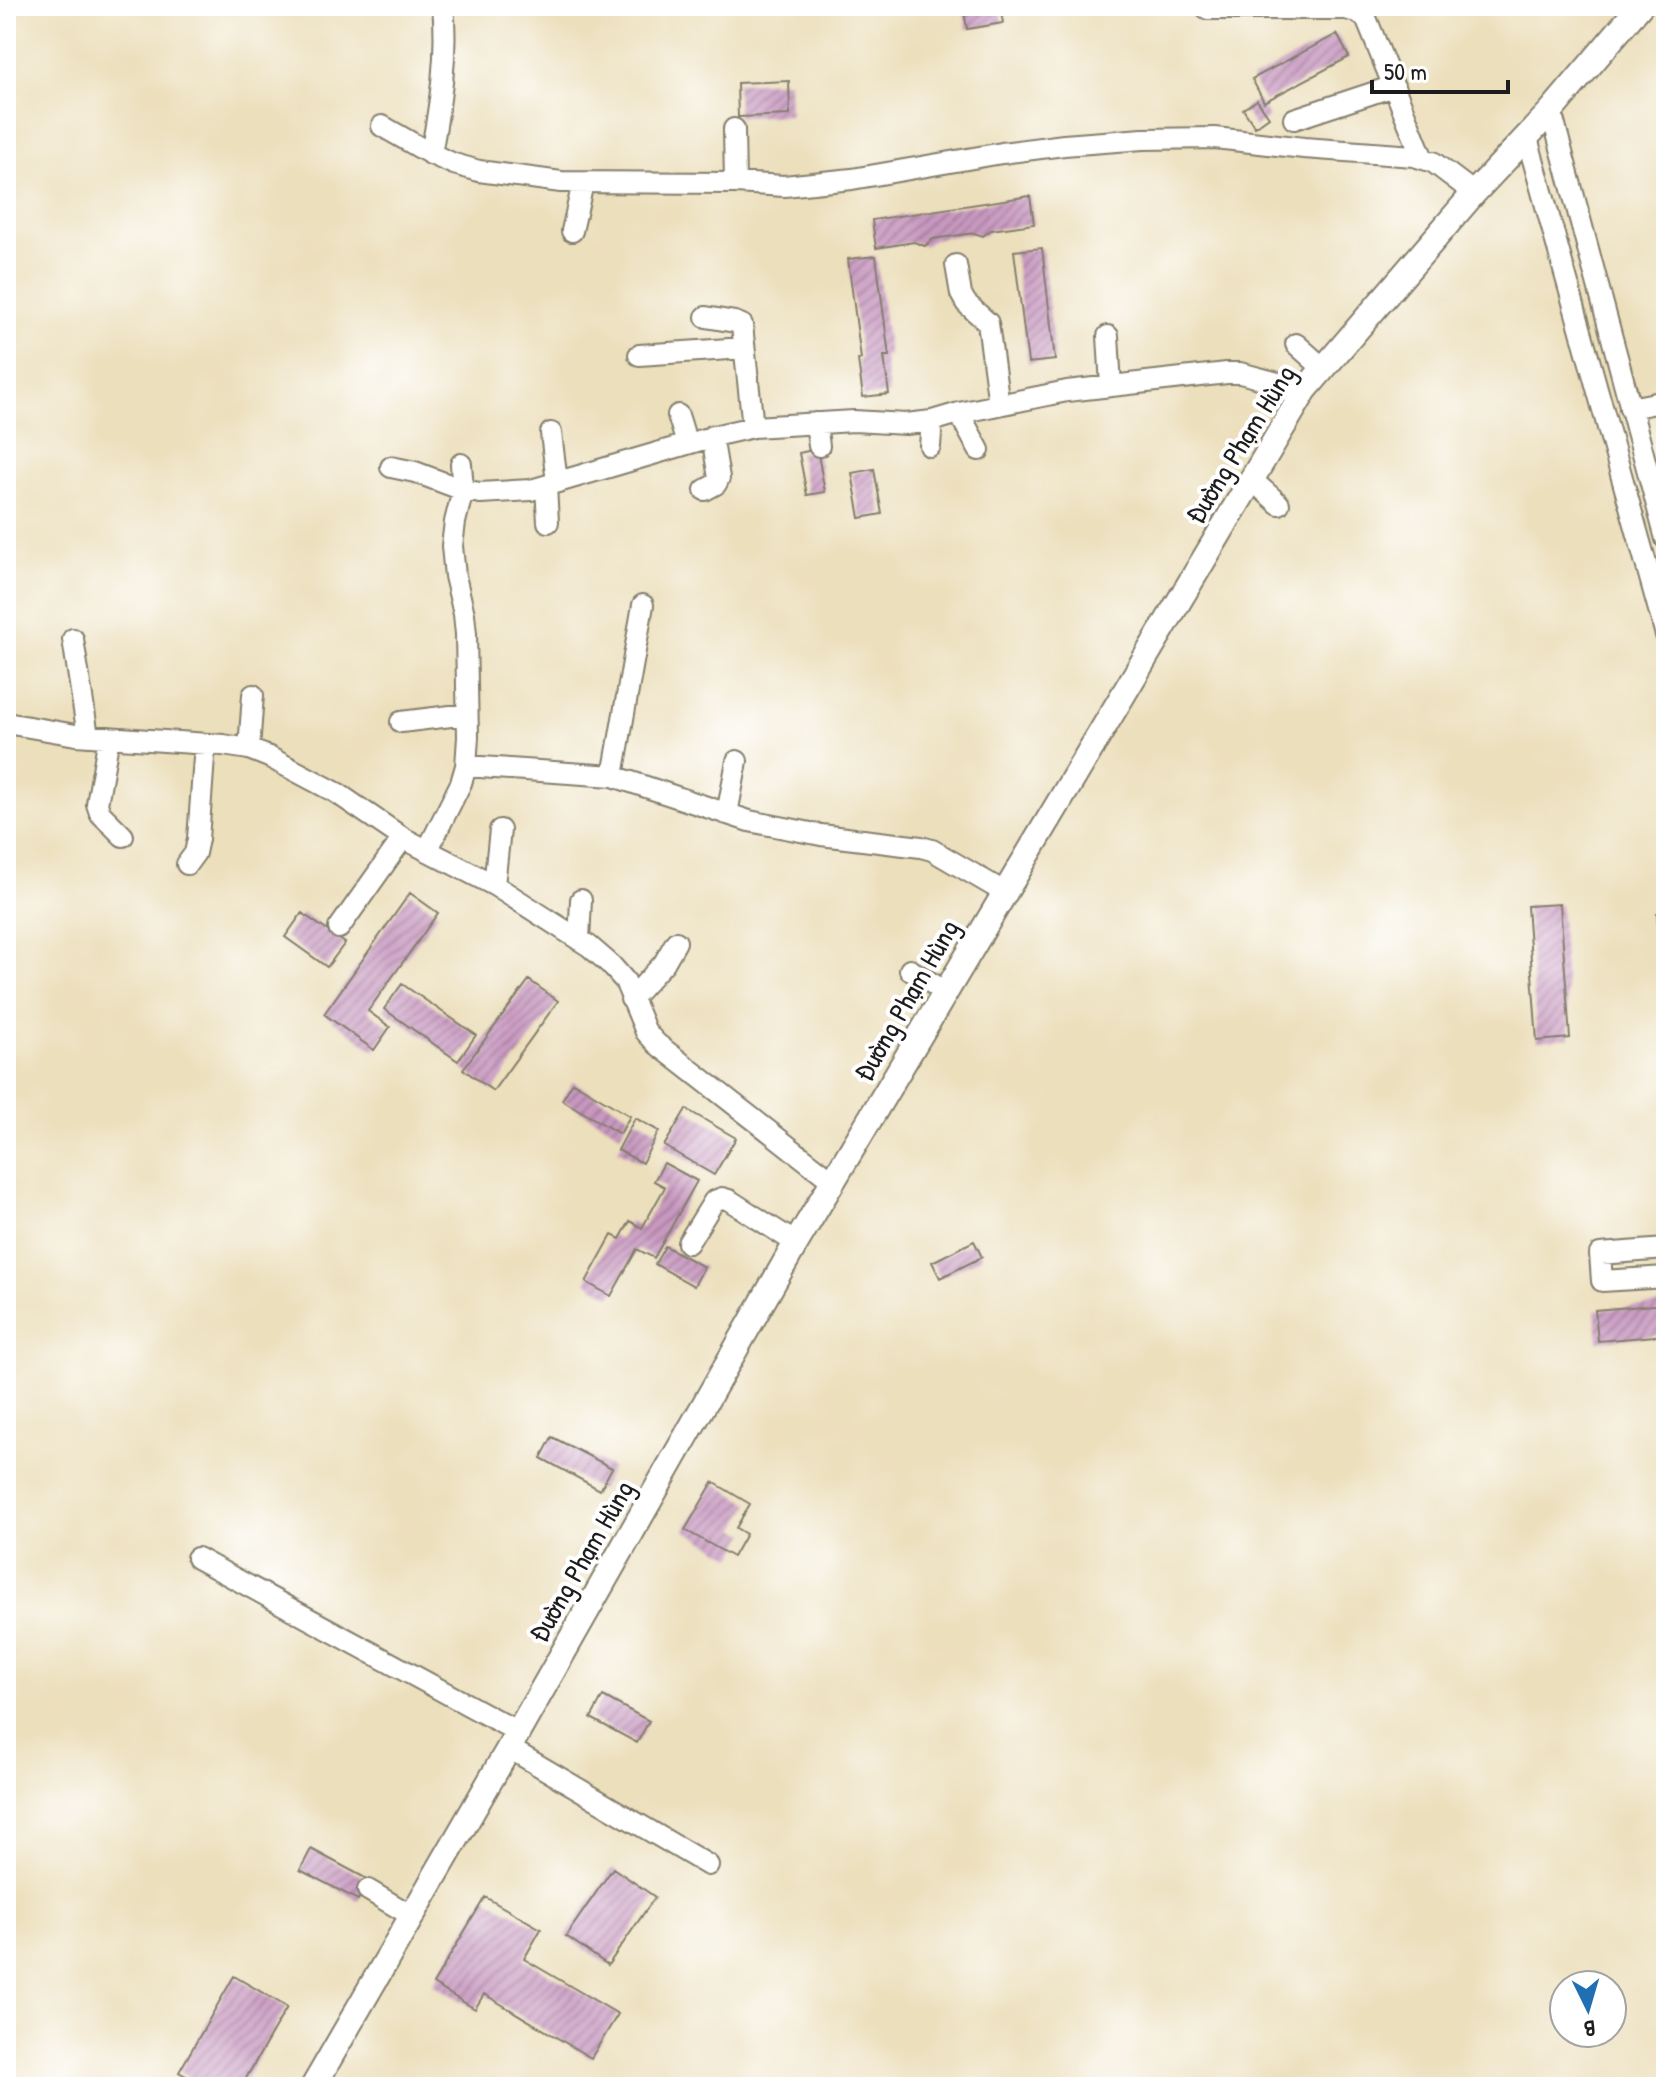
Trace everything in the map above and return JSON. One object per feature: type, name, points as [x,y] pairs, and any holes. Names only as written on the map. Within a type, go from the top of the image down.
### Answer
[{"type":"main road","name":"Đường Phạm Hùng","points":[[313,2087],[796,1243],[1305,390],[1640,6]]},
{"type":"street","points":[[431,154],[444,67],[443,6]]},
{"type":"street","points":[[1204,6],[1208,9],[1346,9],[1366,18],[1423,159]]},
{"type":"street","points":[[1294,119],[1394,86]]},
{"type":"street","points":[[1551,111],[1665,535],[1639,539]]},
{"type":"street","points":[[382,126],[454,164],[479,171],[561,182],[784,186],[1064,145],[1143,139],[1235,139],[1304,148],[1414,156],[1433,162],[1474,193]]},
{"type":"street","points":[[734,129],[735,183]]},
{"type":"street","points":[[1527,138],[1666,635]]},
{"type":"street","points":[[572,231],[583,183]]},
{"type":"street","points":[[956,265],[963,299],[988,323],[999,405]]},
{"type":"street","points":[[1569,288],[1595,279]]},
{"type":"street","points":[[706,317],[742,325],[753,427]]},
{"type":"street","points":[[1108,336],[1111,386]]},
{"type":"street","points":[[1296,344],[1324,369]]},
{"type":"street","points":[[639,355],[744,348]]},
{"type":"street","points":[[1594,380],[1620,372]]},
{"type":"street","points":[[391,467],[415,472],[463,490],[531,490],[712,436],[753,427],[854,421],[906,424],[1067,391],[1240,373],[1305,390]]},
{"type":"street","points":[[1630,408],[1666,401]]},
{"type":"street","points":[[959,413],[979,450]]},
{"type":"street","points":[[678,415],[687,444]]},
{"type":"street","points":[[930,446],[932,421]]},
{"type":"street","points":[[816,423],[819,446]]},
{"type":"street","points":[[548,522],[552,484],[551,433]]},
{"type":"street","points":[[705,490],[716,484],[719,478],[712,436]]},
{"type":"street","points":[[427,851],[461,783],[466,766],[466,634],[452,546],[463,490],[461,464]]},
{"type":"street","points":[[1252,480],[1279,504]]},
{"type":"street","points":[[613,776],[643,605]]},
{"type":"street","points":[[73,639],[88,736]]},
{"type":"street","points":[[249,749],[253,695]]},
{"type":"street","points":[[401,722],[467,714]]},
{"type":"street","points":[[6,723],[88,736],[249,749],[337,793],[403,838],[494,885],[579,940],[611,965],[625,981],[646,1032],[691,1083],[834,1182]]},
{"type":"street","points":[[109,737],[97,804],[100,813],[123,836]]},
{"type":"street","points":[[187,864],[195,853],[198,839],[205,744]]},
{"type":"street","points":[[727,814],[737,761]]},
{"type":"street","points":[[466,766],[613,776],[765,825],[921,847],[932,850],[1004,892]]},
{"type":"street","points":[[494,885],[500,830]]},
{"type":"street","points":[[339,928],[403,838]]},
{"type":"street","points":[[579,940],[581,900]]},
{"type":"street","points":[[631,999],[664,963],[676,942]]},
{"type":"street","points":[[910,970],[946,992]]},
{"type":"street","points":[[688,1243],[714,1201],[722,1198],[796,1243]]},
{"type":"street","points":[[1666,1249],[1600,1254],[1602,1281],[1666,1277]]},
{"type":"street","points":[[197,1558],[513,1740],[708,1865]]},
{"type":"street","points":[[368,1890],[412,1916]]},
{"type":"building","points":[[963,6],[1000,6],[1003,23],[967,29]]},
{"type":"building","points":[[1337,34],[1349,57],[1264,102],[1252,79]]},
{"type":"building","points":[[789,81],[790,115],[738,117],[737,83]]},
{"type":"building","points":[[1257,100],[1269,117],[1255,127],[1243,109]]},
{"type":"building","points":[[1030,196],[1034,224],[991,230],[983,236],[974,233],[933,239],[925,246],[914,242],[876,248],[872,220]]},
{"type":"building","points":[[1042,248],[1055,360],[1028,363],[1014,251]]},
{"type":"building","points":[[876,256],[889,356],[884,356],[889,394],[863,397],[848,259]]},
{"type":"building","points":[[817,449],[825,492],[807,495],[799,453]]},
{"type":"building","points":[[874,469],[882,514],[860,518],[852,473]]},
{"type":"building","points":[[410,893],[438,913],[368,1011],[390,1027],[374,1050],[324,1014]]},
{"type":"building","points":[[1560,904],[1570,1038],[1537,1041],[1527,906]]},
{"type":"building","points":[[302,913],[345,943],[327,967],[285,937]]},
{"type":"building","points":[[1657,913],[1666,913],[1666,928],[1658,928]]},
{"type":"building","points":[[529,980],[558,1001],[493,1091],[463,1069]]},
{"type":"building","points":[[402,984],[476,1035],[458,1061],[384,1009]]},
{"type":"building","points":[[573,1082],[630,1116],[620,1134],[562,1100]]},
{"type":"building","points":[[686,1109],[736,1138],[714,1175],[664,1146]]},
{"type":"building","points":[[635,1118],[659,1131],[642,1163],[618,1150]]},
{"type":"building","points":[[664,1163],[697,1181],[654,1258],[637,1249],[611,1296],[586,1282],[612,1235],[620,1239],[630,1221],[642,1228],[665,1187],[654,1181]]},
{"type":"building","points":[[974,1241],[982,1257],[940,1278],[932,1262]]},
{"type":"building","points":[[665,1246],[704,1267],[694,1286],[655,1264]]},
{"type":"building","points":[[1666,1304],[1666,1335],[1598,1341],[1595,1310]]},
{"type":"building","points":[[552,1437],[612,1468],[600,1490],[541,1458]]},
{"type":"building","points":[[713,1482],[750,1504],[736,1528],[746,1534],[733,1557],[685,1530]]},
{"type":"building","points":[[603,1696],[649,1721],[637,1743],[591,1718]]},
{"type":"building","points":[[311,1849],[369,1880],[358,1900],[300,1870]]},
{"type":"building","points":[[613,1868],[655,1897],[608,1965],[566,1936]]},
{"type":"building","points":[[485,1897],[541,1929],[524,1959],[618,2014],[591,2058],[484,1994],[475,2009],[433,1984]]},
{"type":"building","points":[[234,1976],[287,2007],[241,2087],[206,2087],[179,2072]]}]
